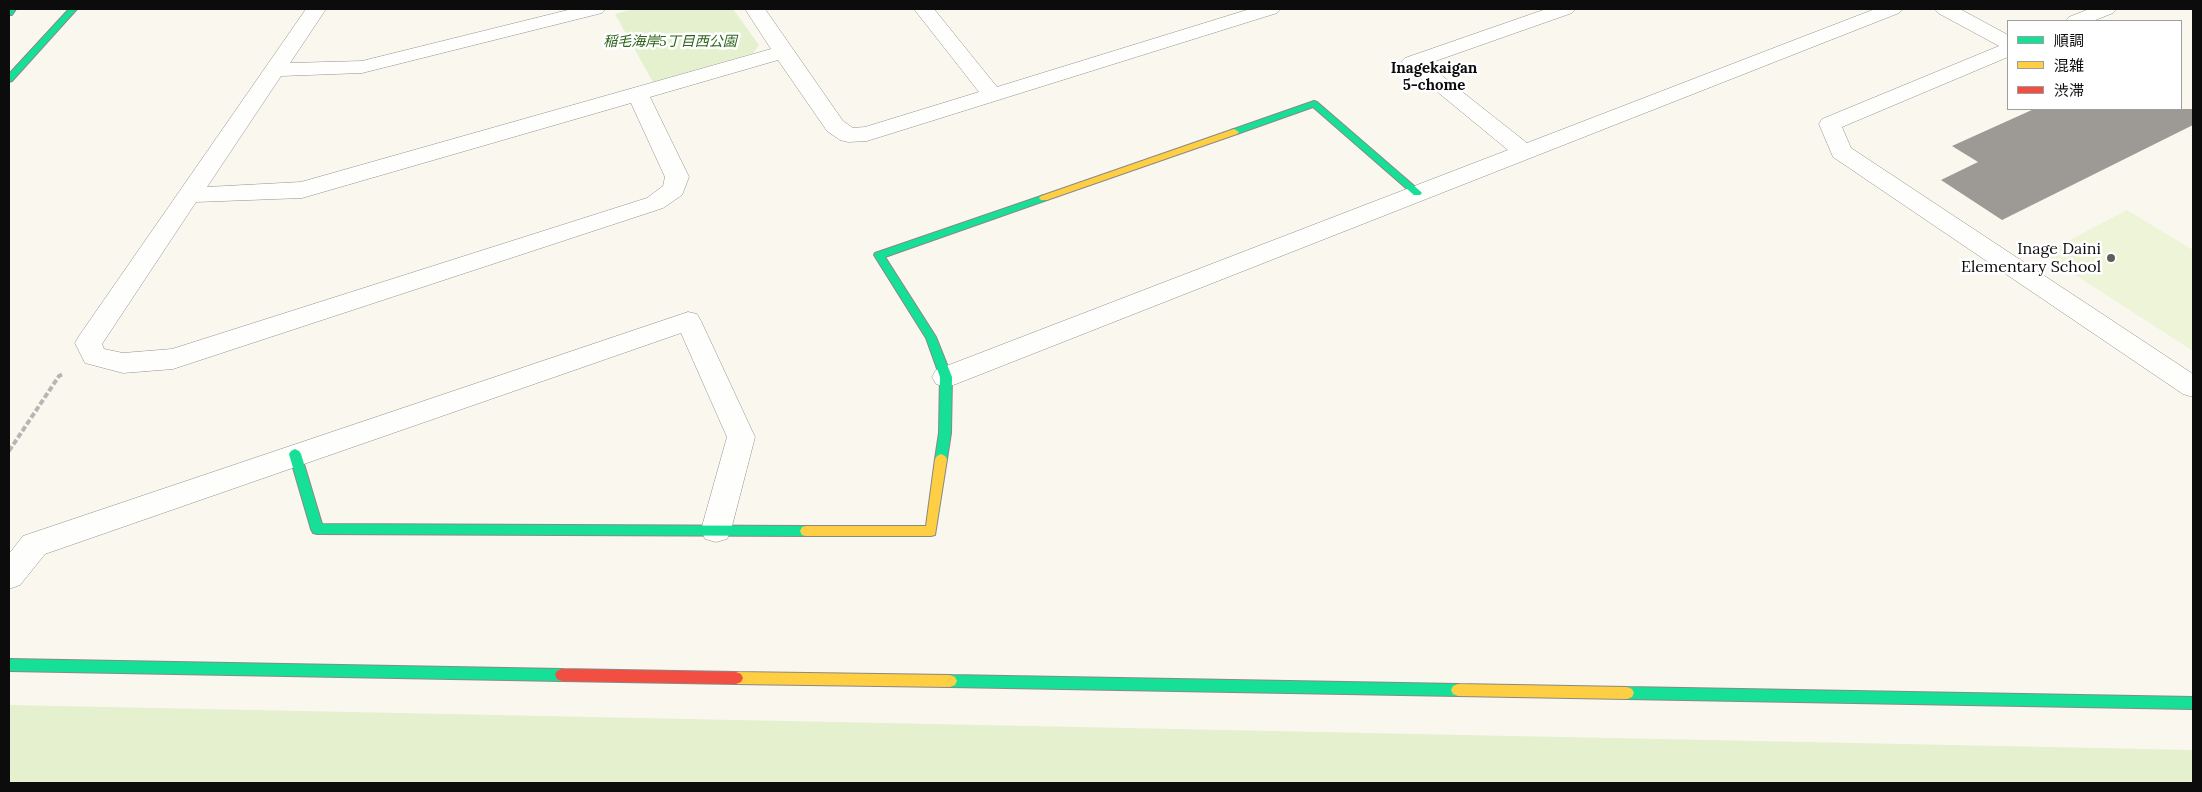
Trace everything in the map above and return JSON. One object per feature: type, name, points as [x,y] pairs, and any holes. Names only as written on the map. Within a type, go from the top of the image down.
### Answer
[{"type":"street","points":[[9,13],[12,9]]},
{"type":"street","points":[[9,79],[73,9]]},
{"type":"street","points":[[316,9],[88,343],[94,356],[123,363],[173,359],[655,204],[674,190],[677,177],[638,94]]},
{"type":"street","points":[[273,70],[362,66],[595,9]]},
{"type":"street","points":[[755,9],[835,126],[848,135],[867,134],[1270,9]]},
{"type":"street","points":[[927,9],[993,96]]},
{"type":"street","points":[[1524,152],[1412,62],[1565,9]]},
{"type":"street","points":[[946,377],[1892,9]]},
{"type":"street","points":[[1945,9],[2007,42]]},
{"type":"street","points":[[2078,20],[2106,9]]},
{"type":"street","points":[[2007,50],[1830,124],[1841,152],[2193,387]]},
{"type":"street","points":[[189,195],[302,190],[783,52]]},
{"type":"street","points":[[296,454],[317,529],[931,531],[945,433],[946,377],[931,337],[879,255],[1314,104],[1417,193]]},
{"type":"street","points":[[9,576],[34,545],[688,321],[741,438],[716,530]]},
{"type":"street","points":[[9,665],[2193,703]]},
{"type":"path","points":[[9,451],[60,376],[94,356]]},
{"type":"green space","name":"稲毛海岸5丁目西公園","points":[[633,9],[733,9],[759,45],[753,53],[653,82],[615,14]]},
{"type":"green space","points":[[2127,210],[2193,250],[2193,351],[2043,254]]},
{"type":"green space","points":[[9,705],[2193,750],[2193,783],[9,783]]},
{"type":"building","points":[[2193,109],[2193,125],[2002,220],[1941,180],[1978,162],[1952,146],[2032,110]]},
{"type":"traffic: fast","points":[[9,13],[12,9]]},
{"type":"traffic: fast","points":[[9,79],[73,9]]},
{"type":"traffic: fast","points":[[1234,132],[1314,104],[1417,193]]},
{"type":"traffic: fast","points":[[941,459],[945,433],[946,377],[931,337],[879,255],[1044,198]]},
{"type":"traffic: fast","points":[[295,454],[317,529],[806,531]]},
{"type":"traffic: fast","points":[[9,665],[562,675]]},
{"type":"traffic: fast","points":[[950,681],[1458,690]]},
{"type":"traffic: fast","points":[[1627,693],[2193,703]]},
{"type":"traffic: slow","points":[[1044,198],[1234,132]]},
{"type":"traffic: slow","points":[[806,531],[931,531],[941,459]]},
{"type":"traffic: slow","points":[[736,678],[950,681]]},
{"type":"traffic: slow","points":[[1458,690],[1627,693]]},
{"type":"traffic: jam","points":[[562,675],[736,678]]},
{"type":"place","name":"Inage Daini Elementary School","points":[[2111,258]]},
{"type":"district","name":"Inagekaigan 5-chome","points":[[1434,78]]}]
